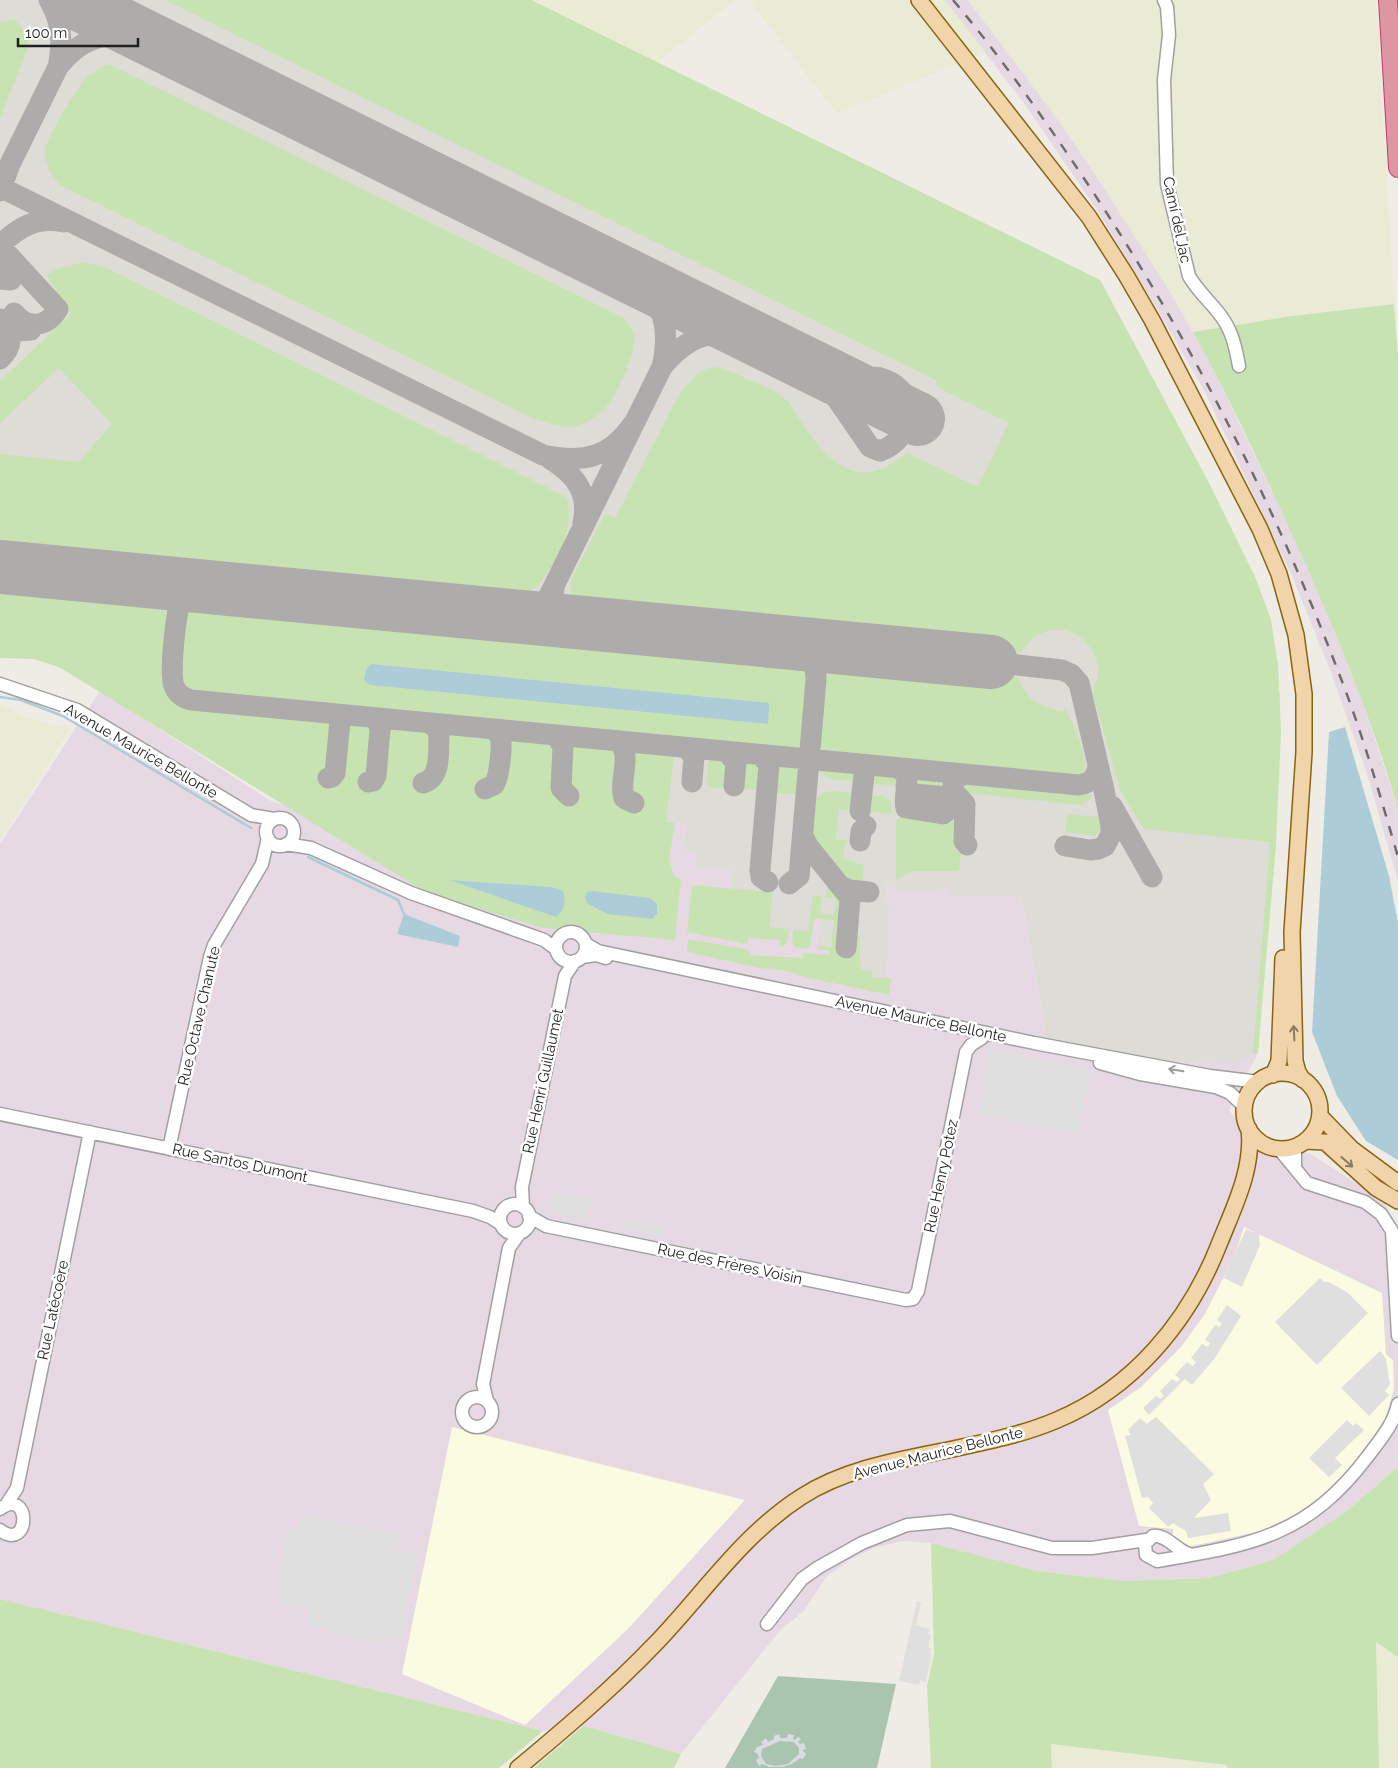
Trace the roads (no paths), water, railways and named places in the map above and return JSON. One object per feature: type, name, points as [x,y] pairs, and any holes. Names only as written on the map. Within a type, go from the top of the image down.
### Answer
[{"type":"highway","points":[[1388,0],[1398,168]]},
{"type":"main road","points":[[911,0],[1057,185],[1110,261],[1137,306],[1228,478],[1257,536],[1277,585],[1293,652],[1298,711],[1279,1026],[1279,1061],[1273,1075]]},
{"type":"main road","points":[[918,0],[1089,217],[1126,275],[1251,511],[1279,574],[1296,635],[1304,694],[1304,752],[1292,932],[1295,1061],[1298,1072],[1303,1080],[1317,1095],[1320,1116],[1318,1125],[1300,1144]]},
{"type":"main road","points":[[1276,1148],[1259,1140],[1249,1129],[1245,1107],[1247,1097],[1259,1082],[1273,1075],[1294,1075],[1303,1080]]},
{"type":"main road","points":[[1320,1116],[1352,1149],[1398,1183]]},
{"type":"main road","name":"Avenue Maurice Bellonte","points":[[518,1768],[558,1736],[616,1683],[658,1641],[741,1545],[774,1516],[802,1496],[838,1478],[886,1462],[997,1440],[1052,1422],[1083,1407],[1113,1388],[1139,1367],[1180,1320],[1211,1264],[1250,1162],[1249,1129]]},
{"type":"main road","points":[[1250,1162],[1264,1151],[1300,1144],[1325,1142],[1376,1188],[1398,1201]]},
{"type":"street","name":"Camí del Jac","points":[[1164,0],[1167,7],[1169,35],[1164,80],[1167,184],[1189,276],[1196,290],[1224,320],[1233,337],[1239,366]]},
{"type":"street","name":"Avenue Maurice Bellonte","points":[[0,684],[77,710],[250,815],[267,835]]},
{"type":"street","name":"Avenue Maurice Bellonte","points":[[250,815],[274,819]]},
{"type":"street","points":[[311,848],[294,831],[288,821],[281,818],[274,819],[268,825],[267,835],[273,844],[311,848],[411,894],[544,940],[559,948],[568,962],[578,959],[585,951],[586,944],[582,936],[576,933],[567,933],[559,948]]},
{"type":"street","points":[[284,845],[292,839],[294,831]]},
{"type":"street","name":"Rue Octave Chanute","points":[[262,864],[267,835]]},
{"type":"street","name":"Rue Octave Chanute","points":[[169,1149],[214,945],[262,864],[284,845]]},
{"type":"street","name":"Avenue Maurice Bellonte","points":[[586,944],[598,951],[983,1033],[1134,1062],[1259,1082]]},
{"type":"street","name":"Rue Henri Guillaumet","points":[[517,1209],[565,976],[559,948]]},
{"type":"street","name":"Avenue Maurice Bellonte","points":[[578,959],[596,955],[958,1034],[1056,1052],[1140,1074],[1216,1087],[1230,1093],[1245,1107]]},
{"type":"street","name":"Rue Henri Guillaumet","points":[[565,976],[578,959]]},
{"type":"street","points":[[958,1034],[963,1039],[966,1052]]},
{"type":"street","points":[[966,1052],[971,1045],[982,1038]]},
{"type":"street","name":"Rue Henry Potez","points":[[913,1298],[918,1292],[966,1052]]},
{"type":"street","name":"Rue Santos Dumont","points":[[0,1114],[481,1213],[513,1230]]},
{"type":"street","name":"Rue Latécoère","points":[[16,1488],[90,1132]]},
{"type":"street","points":[[1295,1171],[1300,1144]]},
{"type":"street","points":[[1276,1148],[1288,1158],[1295,1171],[1307,1183],[1365,1202],[1381,1214],[1395,1231],[1398,1336]]},
{"type":"street","points":[[513,1230],[501,1216],[517,1209]]},
{"type":"street","points":[[483,1384],[473,1398],[465,1403],[462,1411],[465,1421],[472,1426],[485,1424],[490,1417],[491,1409],[483,1384],[517,1209]]},
{"type":"street","name":"Rue Santos Dumont","points":[[481,1213],[517,1209]]},
{"type":"street","name":"Rue des Frères Voisin","points":[[517,1209],[546,1226]]},
{"type":"street","name":"Rue des Frères Voisin","points":[[513,1230],[546,1226],[906,1300],[913,1298]]},
{"type":"street","points":[[473,1398],[487,1401]]},
{"type":"street","points":[[1145,1546],[1153,1560],[1240,1544],[1276,1534],[1316,1512],[1348,1482],[1389,1428],[1398,1404]]},
{"type":"street","points":[[3,1507],[16,1488]]},
{"type":"street","points":[[0,1530],[10,1534],[21,1529],[25,1521],[20,1509],[16,1488]]},
{"type":"street","points":[[3,1507],[14,1505],[20,1509]]},
{"type":"street","points":[[767,1624],[802,1579],[819,1567],[862,1543],[908,1525],[950,1521],[1052,1548],[1073,1550],[1127,1544],[1145,1546],[1157,1535],[1167,1540],[1179,1551],[1189,1554]]},
{"type":"street","points":[[1164,1558],[1169,1548],[1167,1540]]},
{"type":"water","points":[[371,664],[769,703],[768,724],[370,685],[364,680],[366,670]]},
{"type":"water","points":[[1345,727],[1389,876],[1398,923],[1398,1160],[1366,1141],[1337,1096],[1312,1032],[1329,732]]},
{"type":"water","points":[[449,880],[551,887],[563,891],[564,906],[556,917]]},
{"type":"water","points":[[587,892],[650,898],[657,904],[657,914],[652,919],[608,914],[587,903],[585,897]]},
{"type":"water","points":[[404,914],[460,936],[458,947],[397,934]]},
{"type":"waterway","points":[[0,697],[21,700],[63,716],[251,828]]},
{"type":"waterway","points":[[308,857],[398,900],[404,914]]},
{"type":"railway","points":[[953,0],[1001,60],[1075,165],[1152,286],[1221,410],[1253,474],[1312,605],[1363,740],[1398,857]]}]
